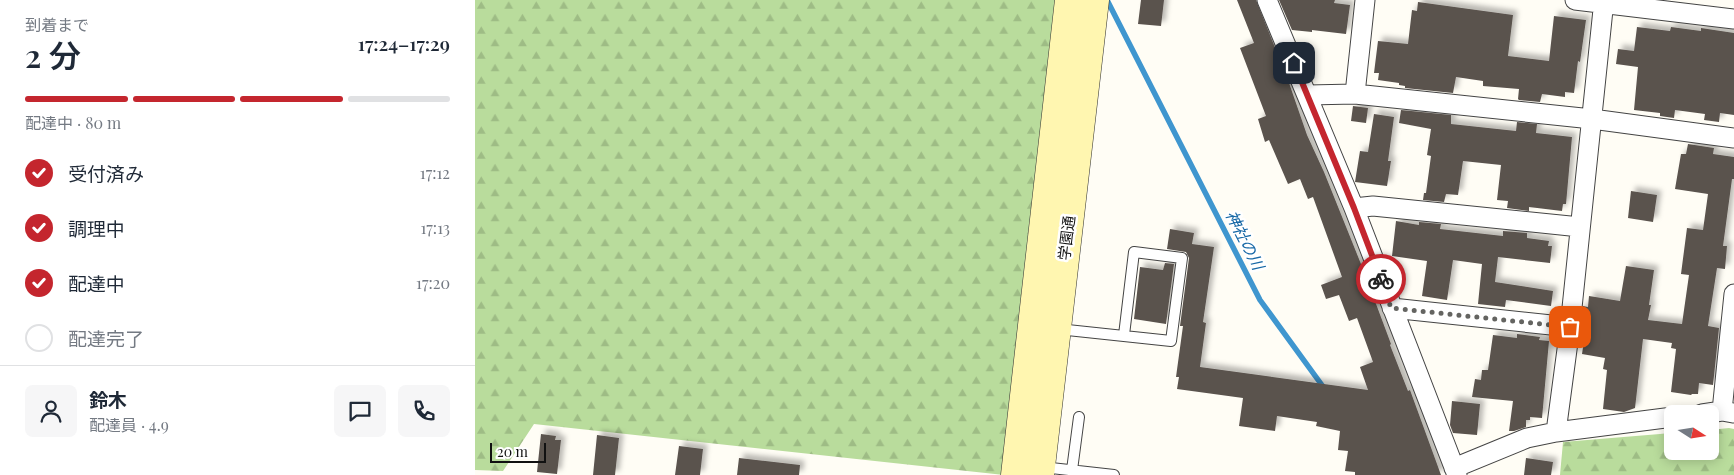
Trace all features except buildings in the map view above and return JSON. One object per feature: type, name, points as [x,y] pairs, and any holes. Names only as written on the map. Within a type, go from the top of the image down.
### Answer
[{"type":"street","name":"学園通","points":[[1032,472],[1069,0]]},
{"type":"street","name":"学園通","points":[[1032,472],[1057,329],[1095,0]]},
{"type":"street","points":[[1267,0],[1354,208],[1455,472],[1527,438],[1556,432],[1664,418]]},
{"type":"street","points":[[1355,94],[1365,0]]},
{"type":"street","points":[[1575,0],[1734,19]]},
{"type":"street","points":[[1556,432],[1570,327],[1604,2]]},
{"type":"street","points":[[1308,95],[1355,94],[1592,119],[1734,138]]},
{"type":"street","points":[[1354,208],[1373,206],[1580,226]]},
{"type":"street","points":[[1728,412],[1734,294]]},
{"type":"street","points":[[1391,308],[1570,327]]},
{"type":"lane","points":[[1057,329],[1171,341],[1182,258],[1134,252],[1124,335]]},
{"type":"lane","points":[[1072,470],[1079,417]]},
{"type":"lane","points":[[1032,472],[1072,470],[1114,475]]},
{"type":"green space","points":[[475,0],[1056,0],[1004,475],[534,424],[503,471],[475,470]]},
{"type":"green space","points":[[1719,429],[1734,429],[1734,475],[1560,475],[1563,442],[1664,434],[1664,460],[1719,460]]},
{"type":"waterway","name":"神社の川","points":[[1107,0],[1260,300],[1324,388]]},
{"type":"way so far","points":[[1381,279],[1391,308],[1570,327]]},
{"type":"route","points":[[1294,63],[1381,279]]}]
